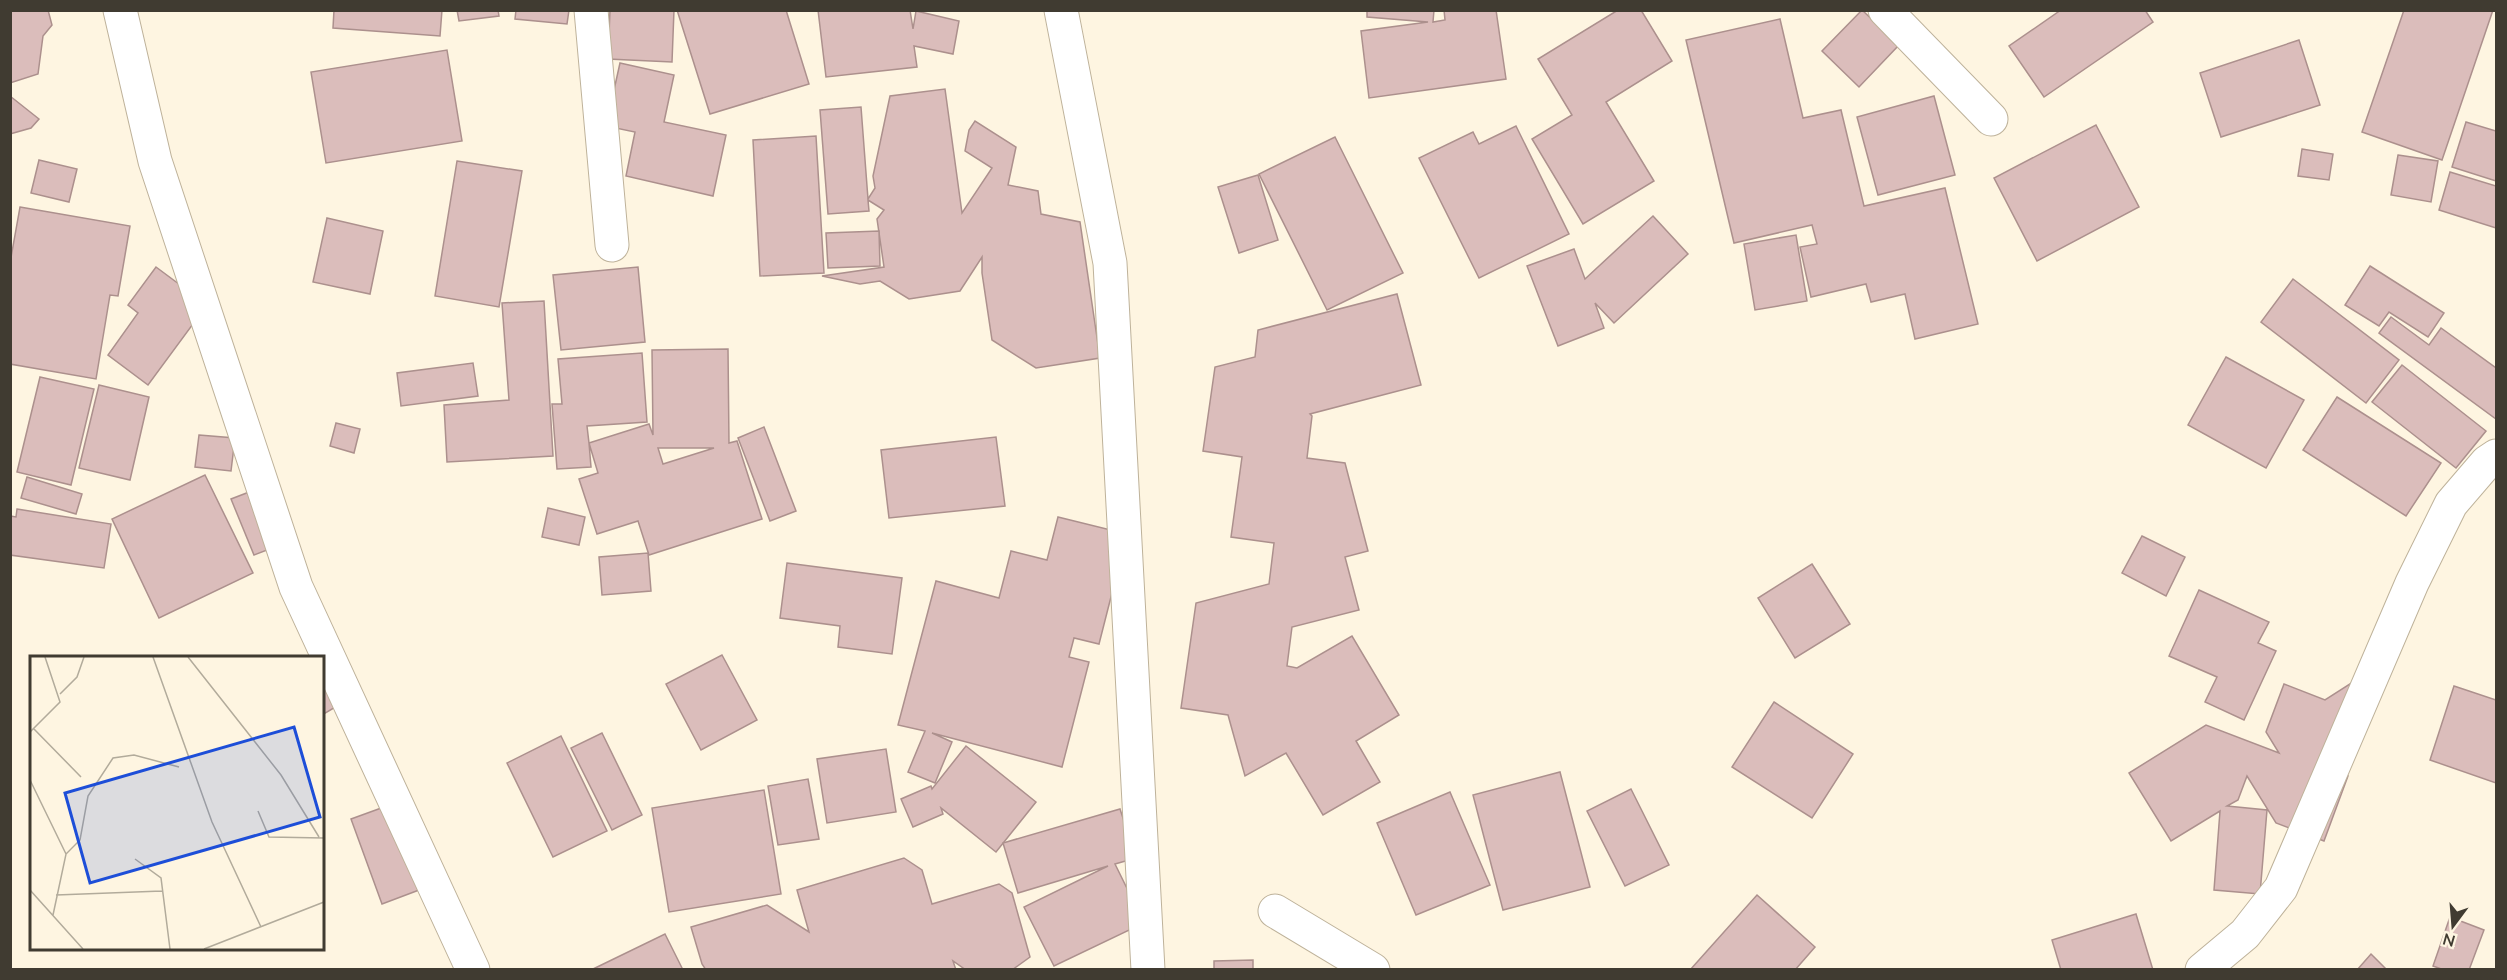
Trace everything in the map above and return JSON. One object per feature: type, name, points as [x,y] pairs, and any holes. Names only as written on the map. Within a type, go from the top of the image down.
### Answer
[{"type":"street","points":[[120,10],[155,161],[296,587],[473,969]]},
{"type":"street","points":[[591,10],[612,245]]},
{"type":"street","points":[[1062,10],[1110,263],[1148,969]]},
{"type":"street","points":[[1885,10],[1991,119]]},
{"type":"street","points":[[2202,969],[2245,934],[2281,888],[2412,583],[2451,504],[2487,462],[2496,456]]},
{"type":"street","points":[[1275,910],[1373,969]]},
{"type":"building","points":[[10,10],[48,10],[52,25],[43,36],[38,74],[10,83]]},
{"type":"building","points":[[334,10],[442,10],[440,36],[333,28]]},
{"type":"building","points":[[457,10],[498,10],[499,16],[459,21]]},
{"type":"building","points":[[516,10],[569,10],[567,24],[515,19]]},
{"type":"building","points":[[610,10],[674,10],[672,62],[608,59]]},
{"type":"building","points":[[677,10],[786,10],[809,84],[710,114]]},
{"type":"building","points":[[818,10],[910,10],[913,29],[916,11],[959,21],[953,54],[914,46],[917,67],[826,77]]},
{"type":"building","points":[[1367,10],[1434,10],[1433,22],[1445,20],[1444,10],[1496,10],[1506,79],[1369,98],[1361,31],[1428,22],[1367,17]]},
{"type":"building","points":[[1618,10],[1641,10],[1672,61],[1606,102],[1654,181],[1583,224],[1532,139],[1572,115],[1538,59]]},
{"type":"building","points":[[1862,10],[1899,45],[1859,87],[1822,51]]},
{"type":"building","points":[[2061,10],[2145,10],[2153,22],[2044,97],[2009,46]]},
{"type":"building","points":[[2404,10],[2493,10],[2442,160],[2362,132]]},
{"type":"building","points":[[1780,19],[1803,118],[1841,110],[1864,206],[1945,188],[1978,324],[1915,339],[1905,294],[1871,302],[1866,284],[1811,297],[1800,247],[1817,244],[1812,225],[1734,243],[1686,40]]},
{"type":"building","points":[[2299,40],[2320,105],[2221,137],[2200,73]]},
{"type":"building","points":[[447,50],[462,141],[326,163],[311,72]]},
{"type":"building","points":[[620,63],[674,75],[664,122],[726,135],[713,196],[626,176],[635,132],[606,126]]},
{"type":"building","points":[[945,89],[962,213],[992,168],[965,151],[969,130],[975,121],[1016,147],[1008,185],[1038,191],[1041,214],[1080,222],[1100,358],[1036,368],[992,340],[982,273],[982,257],[960,291],[909,299],[880,281],[860,284],[822,276],[884,267],[877,219],[884,210],[868,200],[869,211],[828,214],[820,110],[861,107],[868,199],[875,188],[873,176],[890,96]]},
{"type":"building","points":[[10,96],[39,119],[31,128],[10,134]]},
{"type":"building","points":[[1934,96],[1955,175],[1878,195],[1857,117]]},
{"type":"building","points":[[2466,122],[2496,131],[2496,181],[2452,167]]},
{"type":"building","points":[[2096,125],[2139,207],[2037,261],[1994,178]]},
{"type":"building","points":[[1516,126],[1569,234],[1479,278],[1419,158],[1473,132],[1479,144]]},
{"type":"building","points":[[816,136],[824,273],[760,276],[753,140]]},
{"type":"building","points":[[1335,137],[1403,273],[1327,310],[1259,174]]},
{"type":"building","points":[[2302,149],[2333,154],[2329,180],[2298,176]]},
{"type":"building","points":[[2398,155],[2438,161],[2431,202],[2391,195]]},
{"type":"building","points":[[39,160],[77,169],[69,202],[31,193]]},
{"type":"building","points":[[457,161],[522,171],[499,307],[435,296]]},
{"type":"building","points":[[2450,172],[2496,186],[2496,228],[2439,210]]},
{"type":"building","points":[[1258,175],[1278,240],[1239,253],[1218,187]]},
{"type":"building","points":[[20,207],[130,226],[118,296],[110,295],[96,379],[10,364],[10,263]]},
{"type":"building","points":[[1653,216],[1688,254],[1614,323],[1595,303],[1604,328],[1558,346],[1527,266],[1574,249],[1585,279]]},
{"type":"building","points":[[327,218],[383,231],[370,294],[313,282]]},
{"type":"building","points":[[879,231],[880,266],[828,268],[826,233]]},
{"type":"building","points":[[1796,235],[1807,301],[1755,310],[1744,244]]},
{"type":"building","points":[[2370,266],[2444,313],[2428,337],[2389,312],[2379,326],[2345,305]]},
{"type":"building","points":[[156,267],[207,305],[148,385],[108,355],[138,313],[128,305]]},
{"type":"building","points":[[638,267],[645,342],[561,350],[553,275]]},
{"type":"building","points":[[2293,279],[2399,360],[2366,403],[2261,322]]},
{"type":"building","points":[[1397,294],[1421,385],[1310,414],[1312,416],[1307,458],[1345,463],[1368,551],[1345,557],[1359,610],[1292,627],[1287,666],[1297,668],[1352,636],[1399,715],[1356,741],[1380,782],[1323,815],[1286,753],[1245,776],[1228,715],[1181,708],[1196,603],[1269,584],[1274,543],[1231,537],[1242,457],[1203,451],[1215,367],[1255,357],[1258,330]]},
{"type":"building","points":[[544,301],[553,456],[447,462],[444,405],[509,400],[502,303]]},
{"type":"building","points":[[2391,317],[2429,345],[2441,328],[2496,368],[2496,419],[2379,333]]},
{"type":"building","points":[[728,349],[729,443],[737,441],[762,519],[649,555],[638,521],[597,534],[579,479],[598,473],[589,443],[649,424],[653,435],[652,350]],"holes":[[[658,448],[714,448],[663,464]]]},
{"type":"building","points":[[642,353],[647,422],[587,426],[591,467],[557,469],[552,404],[562,404],[558,359]]},
{"type":"building","points":[[2226,357],[2304,400],[2266,468],[2188,425]]},
{"type":"building","points":[[473,363],[478,396],[401,406],[397,373]]},
{"type":"building","points":[[2402,365],[2486,431],[2456,468],[2372,402]]},
{"type":"building","points":[[40,377],[94,389],[71,485],[17,472]]},
{"type":"building","points":[[99,385],[149,397],[130,480],[79,468]]},
{"type":"building","points":[[2337,397],[2441,463],[2406,516],[2303,450]]},
{"type":"building","points":[[336,423],[360,429],[354,453],[330,446]]},
{"type":"building","points":[[764,427],[796,511],[770,521],[738,438]]},
{"type":"building","points":[[199,435],[235,438],[231,471],[195,467]]},
{"type":"building","points":[[996,437],[1005,506],[889,518],[881,450]]},
{"type":"building","points":[[205,475],[253,573],[159,618],[112,519]]},
{"type":"building","points":[[27,477],[82,494],[76,514],[21,498]]},
{"type":"building","points":[[270,484],[293,540],[254,555],[231,499]]},
{"type":"building","points":[[548,508],[585,517],[579,545],[542,537]]},
{"type":"building","points":[[17,509],[111,524],[104,568],[10,555],[10,516],[16,517]]},
{"type":"building","points":[[1058,517],[1127,534],[1099,644],[1074,638],[1069,657],[1089,662],[1062,767],[932,733],[952,742],[935,783],[908,772],[925,731],[898,725],[936,581],[999,598],[1011,551],[1047,560]]},
{"type":"building","points":[[2142,536],[2185,557],[2166,596],[2122,573]]},
{"type":"building","points":[[648,553],[651,591],[602,595],[599,557]]},
{"type":"building","points":[[787,563],[902,578],[892,654],[838,647],[840,626],[780,618]]},
{"type":"building","points":[[1812,564],[1850,624],[1795,658],[1758,598]]},
{"type":"building","points":[[2199,590],[2269,622],[2258,643],[2276,651],[2244,720],[2205,702],[2217,677],[2169,656]]},
{"type":"building","points":[[722,655],[757,720],[701,750],[666,684]]},
{"type":"building","points":[[324,679],[339,705],[324,714]]},
{"type":"building","points":[[2356,680],[2339,772],[2348,776],[2324,841],[2276,823],[2247,776],[2238,800],[2227,806],[2267,810],[2260,894],[2214,890],[2220,811],[2171,841],[2129,773],[2206,725],[2279,753],[2266,732],[2284,684],[2325,700]]},
{"type":"building","points":[[2454,686],[2496,700],[2496,783],[2430,760]]},
{"type":"building","points":[[1774,702],[1853,754],[1812,818],[1732,767]]},
{"type":"building","points":[[602,733],[642,815],[612,830],[571,748]]},
{"type":"building","points":[[561,736],[607,831],[553,857],[507,763]]},
{"type":"building","points":[[966,746],[1036,802],[996,852],[941,808],[943,814],[913,827],[901,799],[931,786],[932,789]]},
{"type":"building","points":[[886,749],[896,812],[827,823],[817,759]]},
{"type":"building","points":[[1560,772],[1590,887],[1503,910],[1473,795]]},
{"type":"building","points":[[808,779],[819,839],[778,845],[768,786]]},
{"type":"building","points":[[1631,789],[1669,865],[1625,886],[1587,811]]},
{"type":"building","points":[[764,790],[781,894],[669,912],[652,808]]},
{"type":"building","points":[[1450,792],[1490,885],[1416,915],[1377,823]]},
{"type":"building","points":[[395,803],[427,887],[382,904],[351,819]]},
{"type":"building","points":[[1120,809],[1136,858],[1115,864],[1144,923],[1054,966],[1024,907],[1108,866],[1018,893],[1003,843]]},
{"type":"building","points":[[904,858],[922,870],[932,904],[999,884],[1012,893],[1030,957],[1012,970],[966,970],[953,961],[956,970],[706,970],[702,964],[691,927],[767,905],[809,932],[797,890]]},
{"type":"building","points":[[1757,895],[1815,947],[1795,970],[1690,970]]},
{"type":"building","points":[[2136,914],[2153,970],[2061,970],[2052,940]]},
{"type":"building","points":[[2450,917],[2484,930],[2469,970],[2444,970],[2433,966]]},
{"type":"building","points":[[665,934],[683,970],[591,970]]},
{"type":"building","points":[[2371,954],[2387,970],[2357,970]]},
{"type":"building","points":[[1253,960],[1253,970],[1214,970],[1214,961]]}]
